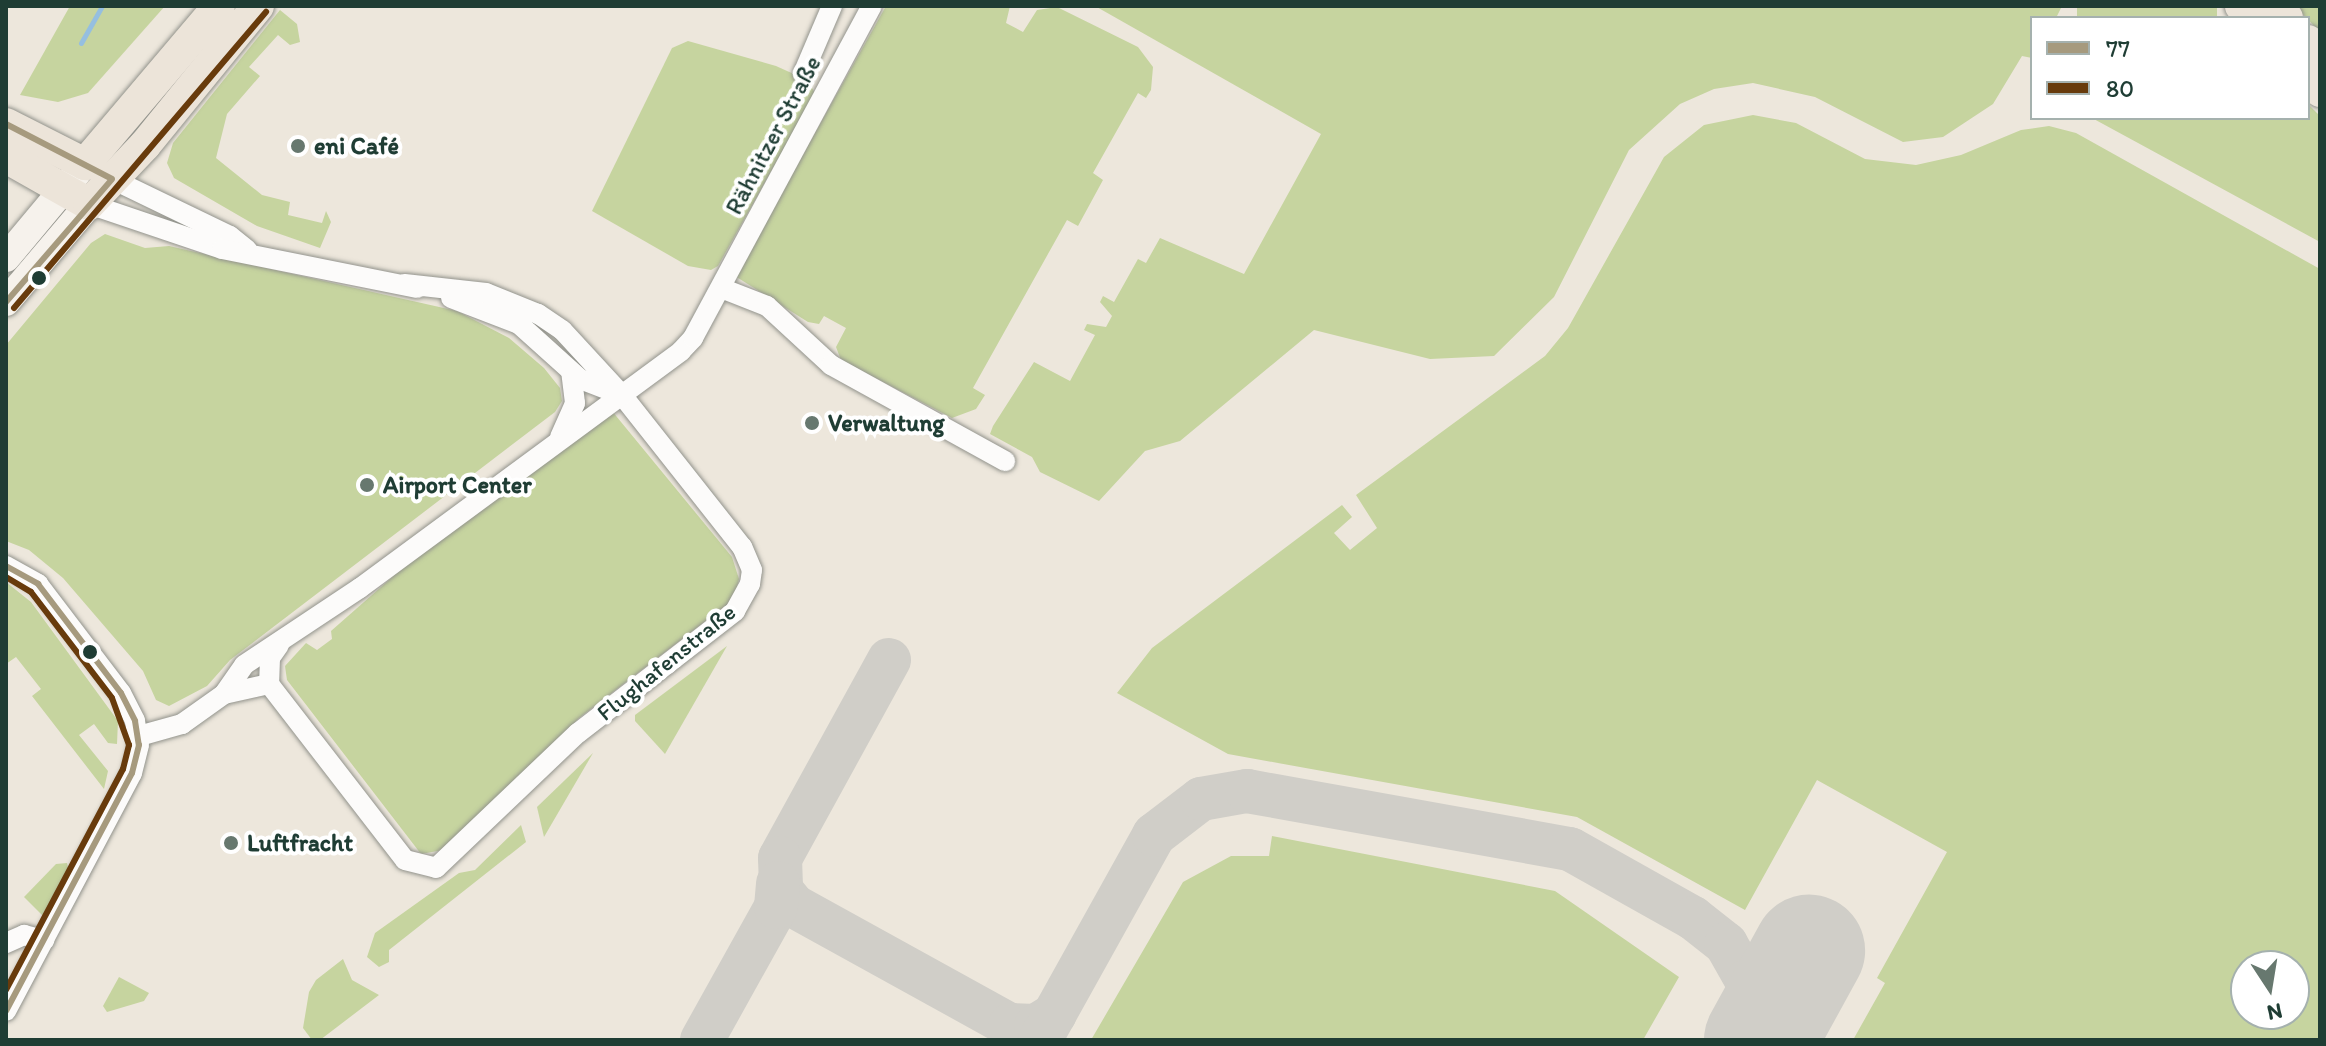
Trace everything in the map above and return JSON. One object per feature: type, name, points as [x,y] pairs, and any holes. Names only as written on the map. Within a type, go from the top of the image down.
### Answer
[{"type":"main road","points":[[99,172],[219,6]]},
{"type":"main road","points":[[6,258],[76,197],[258,6]]},
{"type":"main road","name":"Flughafenstraße","points":[[6,124],[99,172]]},
{"type":"main road","name":"Flughafenstraße","points":[[6,157],[76,197]]},
{"type":"main road","points":[[6,302],[76,197]]},
{"type":"street","points":[[803,74],[832,6]]},
{"type":"street","name":"Rähnitzer Straße","points":[[558,441],[687,344],[721,288],[872,6]]},
{"type":"street","name":"Flughafenstraße","points":[[99,172],[230,236],[247,250]]},
{"type":"street","name":"Flughafenstraße","points":[[76,197],[222,249],[247,250],[404,284],[474,304],[519,324],[571,372],[622,395]]},
{"type":"street","name":"Flughafenstraße","points":[[269,684],[405,860],[436,868],[447,861],[578,733],[735,611],[750,584],[752,570],[742,547],[583,349],[538,314],[486,293],[404,284]]},
{"type":"street","points":[[721,288],[776,313],[831,365],[1005,461]]},
{"type":"street","points":[[139,736],[182,724],[224,694],[244,665],[279,645],[558,441],[575,403],[571,372]]},
{"type":"street","points":[[6,566],[24,573],[51,599],[130,707],[139,736],[132,773],[6,1011]]},
{"type":"street","points":[[224,694],[269,684],[270,658],[279,645]]},
{"type":"street","points":[[6,943],[24,935],[44,940]]},
{"type":"green space","points":[[70,6],[165,6],[88,93],[58,102],[20,95]]},
{"type":"green space","points":[[886,6],[1010,6],[1006,23],[1023,32],[1037,10],[1057,7],[1138,47],[1153,67],[1151,90],[1146,98],[1138,93],[1093,173],[1103,180],[1078,226],[1067,220],[973,388],[985,395],[976,409],[952,418],[841,360],[836,347],[846,328],[824,316],[819,324],[808,322],[735,276]]},
{"type":"green space","points":[[1095,6],[2062,6],[2057,16],[2030,16],[2030,58],[2022,56],[1993,104],[1943,137],[1903,142],[1815,97],[1753,83],[1714,89],[1680,104],[1629,150],[1554,297],[1494,356],[1430,359],[1314,330],[1180,441],[1145,451],[1099,501],[1040,472],[1032,457],[990,434],[1034,362],[1070,381],[1095,335],[1084,330],[1087,324],[1106,327],[1112,316],[1100,302],[1103,296],[1114,302],[1138,259],[1146,263],[1160,238],[1244,274],[1321,134]]},
{"type":"green space","points":[[2077,6],[2217,6],[2217,16],[2077,16]]},
{"type":"green space","points":[[2295,6],[2320,6],[2320,28],[2317,29],[2310,22],[2310,16],[2305,16]]},
{"type":"green space","points":[[280,10],[297,24],[300,42],[290,45],[278,35],[249,67],[260,76],[227,114],[216,158],[262,195],[290,202],[288,215],[322,223],[326,211],[331,222],[320,248],[257,226],[174,178],[167,163],[173,143]]},
{"type":"green space","points":[[688,41],[776,66],[807,80],[815,93],[718,266],[711,270],[688,266],[592,211],[672,48]]},
{"type":"green space","points":[[2310,106],[2320,116],[2320,242],[2096,120],[2310,120]]},
{"type":"green space","points":[[1753,115],[1796,123],[1865,159],[1916,165],[1961,155],[2021,130],[2049,126],[2076,133],[2320,269],[2320,1040],[1853,1040],[1885,983],[1877,978],[1947,852],[1817,780],[1745,910],[1577,817],[1228,754],[1117,693],[1152,648],[1342,505],[1352,517],[1334,533],[1350,550],[1377,528],[1356,495],[1545,356],[1568,328],[1664,157],[1704,125]]},
{"type":"green space","points":[[105,234],[145,248],[169,246],[457,311],[509,338],[544,368],[560,388],[562,401],[555,412],[230,660],[207,686],[169,706],[156,700],[143,671],[63,578],[29,550],[6,541],[6,345],[91,243]]},
{"type":"green space","points":[[612,411],[732,557],[739,579],[736,591],[729,603],[579,718],[475,824],[443,850],[421,854],[287,680],[285,666],[306,643],[317,650],[332,639],[331,631],[422,551]]},
{"type":"green space","points":[[6,582],[31,602],[118,721],[117,744],[108,743],[94,724],[79,735],[108,771],[104,789],[32,696],[41,689],[16,657],[6,664]]},
{"type":"green space","points":[[727,646],[665,754],[635,721],[635,715]]},
{"type":"green space","points":[[593,753],[544,837],[537,807]]},
{"type":"green space","points":[[521,825],[526,842],[389,950],[389,962],[379,967],[367,957],[375,933],[459,873],[475,870]]},
{"type":"green space","points":[[1272,836],[1555,891],[1679,977],[1643,1040],[1091,1040],[1183,882],[1231,856],[1269,856]]},
{"type":"green space","points":[[67,863],[70,876],[46,919],[24,897],[56,864]]},
{"type":"green space","points":[[343,959],[352,980],[379,995],[320,1040],[312,1040],[303,1028],[309,992],[316,980]]},
{"type":"green space","points":[[119,977],[149,993],[144,1001],[107,1012],[103,1006]]},
{"type":"waterway","points":[[81,43],[102,6]]},
{"type":"taxiway","points":[[889,660],[780,858],[781,890],[794,906],[1010,1025],[1036,1026],[1055,1014]]},
{"type":"taxiway","points":[[1040,1040],[1154,835],[1201,799],[1247,791],[1570,849],[1693,918],[1726,944],[1747,981],[1751,1040]]},
{"type":"taxiway","points":[[702,1040],[776,907],[778,883]]},
{"type":"runway","points":[[1760,1040],[1809,951]]},
{"type":"transit line","name":"80","points":[[14,308],[266,12]]},
{"type":"transit line","name":"77","points":[[6,124],[112,179]]},
{"type":"transit line","name":"77","points":[[6,302],[112,179]]},
{"type":"transit line","name":"77","points":[[6,566],[38,584],[121,693],[135,721],[139,745],[132,773],[6,1011]]},
{"type":"transit line","name":"80","points":[[6,577],[31,592],[112,698],[129,745],[123,769],[6,990]]},
{"type":"place","name":"eni Café","points":[[298,146]]},
{"type":"place","name":"Verwaltung","points":[[812,423]]},
{"type":"place","name":"Airport Center","points":[[367,485]]},
{"type":"place","name":"Luftfracht","points":[[231,843]]}]
